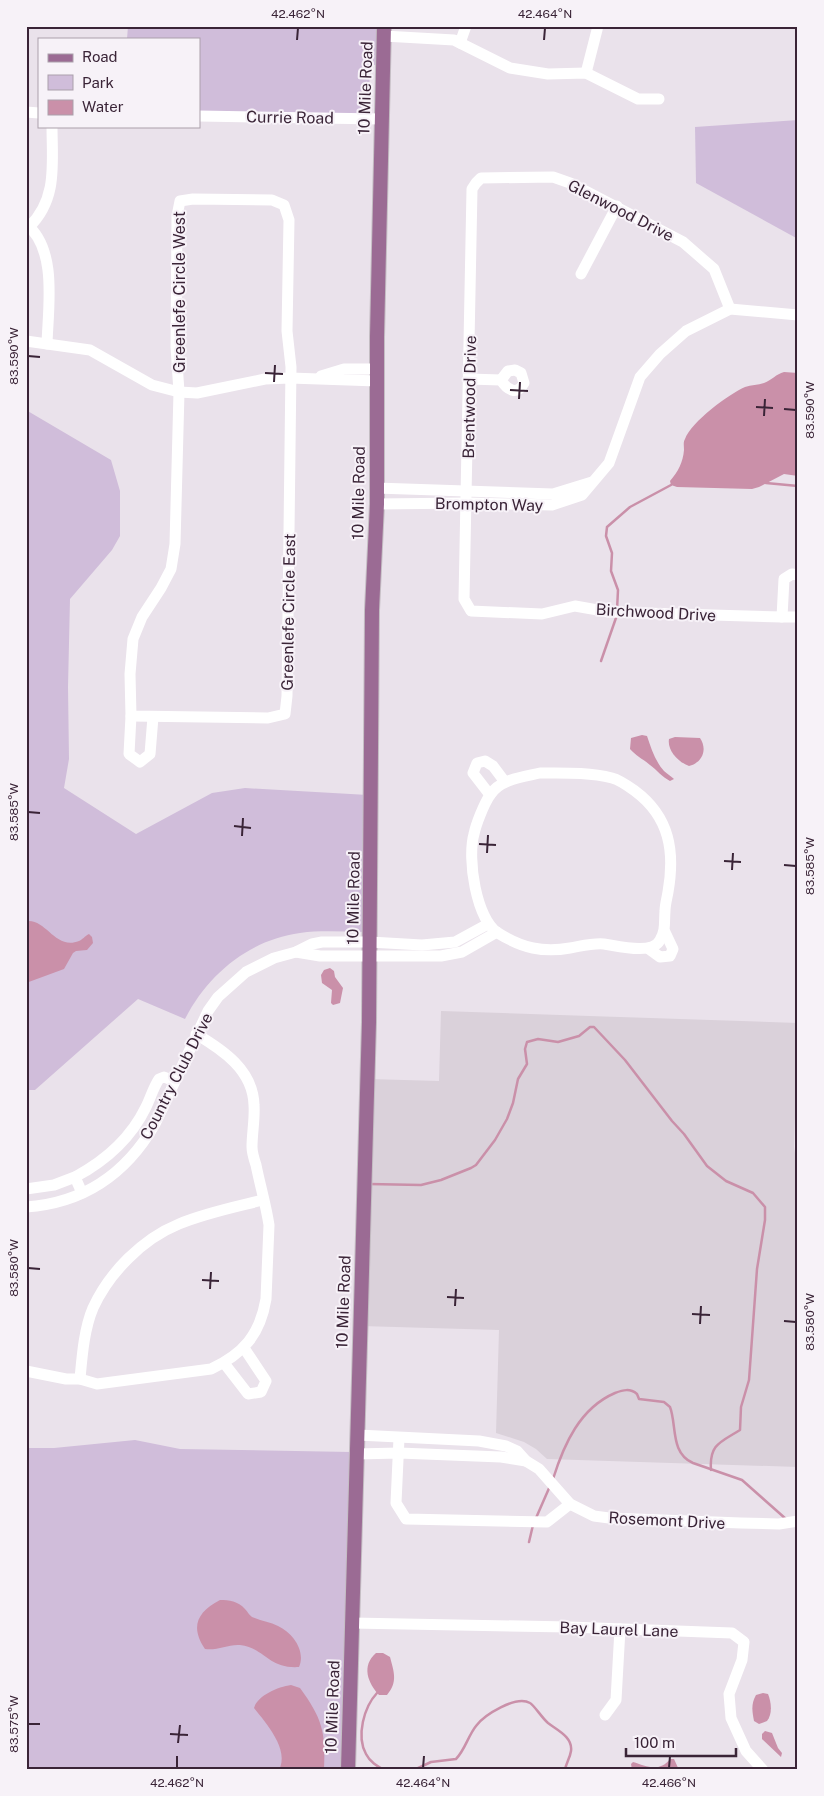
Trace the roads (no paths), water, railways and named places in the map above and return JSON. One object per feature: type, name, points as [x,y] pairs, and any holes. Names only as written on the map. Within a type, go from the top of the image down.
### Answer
[{"type":"main road","name":"10 Mile Road","points":[[348,1770],[370,957],[372,610],[377,504],[377,375],[384,31]]},
{"type":"street","points":[[460,42],[466,26]]},
{"type":"street","points":[[586,73],[598,26]]},
{"type":"street","points":[[384,31],[454,40],[510,68],[548,74],[586,73],[638,99],[658,99]]},
{"type":"street","name":"Currie Road","points":[[200,116],[382,119]]},
{"type":"street","points":[[48,344],[48,265],[38,239],[28,225],[40,216],[49,197],[52,128]]},
{"type":"street","name":"Glenwood Drive","points":[[476,183],[481,178],[553,177],[570,183],[617,206],[683,242],[714,269],[730,309]]},
{"type":"street","name":"Brentwood Drive","points":[[470,612],[464,599],[472,189],[476,183]]},
{"type":"street","name":"Greenlefe Circle West","points":[[179,392],[176,347],[177,216],[180,201],[186,200],[272,200],[284,205],[289,220],[287,331],[291,367],[290,378]]},
{"type":"street","points":[[581,274],[617,206]]},
{"type":"street","points":[[730,309],[798,315]]},
{"type":"street","name":"Brompton Way","points":[[377,504],[467,503],[552,505],[582,495],[609,463],[640,378],[660,354],[686,332],[730,309]]},
{"type":"street","points":[[26,340],[90,350],[152,385],[179,392],[197,393],[265,379],[314,378],[344,369],[377,375]]},
{"type":"street","name":"Greenlefe Circle East","points":[[131,716],[268,718],[285,714],[287,696],[290,378]]},
{"type":"street","points":[[469,380],[501,380]]},
{"type":"street","points":[[153,717],[150,754],[140,762],[129,754],[131,716],[130,674],[133,639],[142,617],[171,569],[175,544],[179,392]]},
{"type":"street","name":"Brompton Way","points":[[376,488],[553,494],[594,482]]},
{"type":"street","points":[[782,617],[784,579],[792,574],[798,575]]},
{"type":"street","name":"Birchwood Drive","points":[[470,612],[542,614],[575,606],[609,612],[798,617]]},
{"type":"street","points":[[490,795],[474,773],[477,763],[485,761],[493,766],[505,782]]},
{"type":"street","points":[[540,773],[579,773],[613,778],[629,786],[644,797],[666,830],[670,846],[672,865],[665,910],[665,932],[673,949],[670,956],[660,957],[648,949],[593,943],[542,951],[519,944],[497,932],[488,924],[478,902],[472,862],[473,835],[490,795],[505,782],[540,773]]},
{"type":"street","name":"Country Club Drive","points":[[296,952],[312,944],[322,942],[422,945],[455,942],[488,924]]},
{"type":"street","name":"Country Club Drive","points":[[26,1206],[60,1201],[82,1194],[110,1177],[133,1156],[155,1124],[208,1011],[218,997],[246,972],[286,953],[296,952],[320,956],[441,956],[462,952],[497,932]]},
{"type":"street","points":[[648,949],[658,945],[665,932]]},
{"type":"street","points":[[26,1371],[66,1379],[80,1379],[97,1384],[211,1369],[224,1363],[244,1348],[256,1331],[266,1299],[268,1225],[252,1148],[254,1103],[248,1080],[235,1062],[221,1049],[196,1034]]},
{"type":"street","points":[[26,1188],[54,1185],[75,1177],[95,1166],[122,1143],[139,1120],[159,1078],[164,1076],[174,1081]]},
{"type":"street","points":[[75,1177],[82,1194]]},
{"type":"street","points":[[80,1379],[82,1352],[93,1309],[109,1280],[130,1257],[153,1239],[178,1224],[263,1200]]},
{"type":"street","points":[[224,1363],[248,1394],[260,1392],[266,1381],[244,1348]]},
{"type":"street","name":"Rosemont Drive","points":[[358,1435],[480,1441],[506,1446],[517,1451],[526,1461],[539,1469],[570,1504],[594,1516],[779,1524],[798,1521]]},
{"type":"street","points":[[399,1438],[396,1503],[406,1519],[547,1522],[570,1504]]},
{"type":"street","points":[[478,1456],[480,1441]]},
{"type":"street","name":"Rosemont Drive","points":[[356,1454],[399,1453],[478,1456],[526,1461]]},
{"type":"street","name":"Bay Laurel Lane","points":[[352,1622],[732,1633],[744,1642],[742,1660],[729,1694],[731,1718],[746,1751],[762,1770]]},
{"type":"street","points":[[605,1715],[616,1700],[620,1629]]},
{"type":"water","points":[[784,372],[798,373],[798,476],[784,474],[752,489],[677,487],[671,485],[670,481],[683,459],[684,440],[702,417],[745,387],[764,383]]},
{"type":"water","points":[[642,735],[647,736],[661,767],[674,779],[670,781],[667,779],[630,749],[631,738]]},
{"type":"water","points":[[675,737],[700,738],[703,751],[697,762],[689,766],[681,762],[674,755],[669,739]]},
{"type":"water","points":[[29,921],[41,925],[64,942],[79,941],[89,934],[92,937],[93,943],[87,950],[73,953],[64,969],[26,983],[26,922]]},
{"type":"water","points":[[330,968],[334,971],[335,977],[343,988],[340,1003],[333,1005],[331,1003],[332,990],[322,983],[321,975],[324,970]]},
{"type":"water","points":[[220,1600],[236,1603],[242,1606],[252,1617],[275,1625],[289,1633],[297,1643],[301,1655],[299,1667],[280,1665],[255,1650],[240,1645],[205,1649],[198,1634],[198,1621],[206,1610]]},
{"type":"water","points":[[376,1653],[383,1653],[390,1657],[394,1672],[393,1686],[387,1695],[379,1695],[369,1680],[367,1669],[371,1658]]},
{"type":"water","points":[[291,1685],[300,1688],[318,1717],[323,1735],[324,1770],[279,1770],[282,1762],[279,1746],[270,1729],[254,1708],[256,1703],[264,1696]]},
{"type":"water","points":[[768,1694],[771,1711],[767,1721],[759,1724],[754,1721],[752,1710],[754,1698],[756,1695]]},
{"type":"water","points":[[765,1731],[772,1733],[782,1753],[781,1757],[762,1739],[762,1734]]},
{"type":"water","points":[[670,1759],[674,1759],[679,1770],[632,1770],[631,1764],[633,1762],[657,1767]]},
{"type":"waterway","points":[[766,483],[798,486]]},
{"type":"waterway","points":[[617,610],[618,590],[611,571],[612,553],[606,536],[607,527],[630,507],[671,485]]},
{"type":"waterway","points":[[601,661],[617,615]]},
{"type":"waterway","points":[[369,1184],[421,1185],[441,1180],[476,1165],[495,1140],[507,1119],[513,1103],[518,1079],[527,1064],[525,1049],[527,1042],[538,1039],[558,1042],[579,1036],[590,1027],[594,1027],[625,1060],[707,1166],[726,1181],[753,1193],[765,1207],[765,1220],[757,1269],[749,1380],[741,1407],[740,1430],[722,1441],[714,1449],[711,1470]]},
{"type":"waterway","points":[[553,1479],[568,1440],[583,1418],[603,1400],[618,1392],[629,1390],[637,1394],[639,1399],[664,1402],[670,1407],[677,1446],[686,1458],[693,1463],[742,1480],[786,1519]]},
{"type":"waterway","points":[[536,1518],[550,1486]]},
{"type":"waterway","points":[[529,1542],[533,1525]]},
{"type":"waterway","points":[[377,1693],[365,1714],[362,1739],[363,1747],[368,1757],[384,1770]]},
{"type":"waterway","points":[[414,1770],[431,1762],[456,1759],[473,1730],[480,1722],[501,1707],[524,1701],[532,1704],[546,1721],[564,1734],[570,1742],[571,1751],[565,1770]]}]
